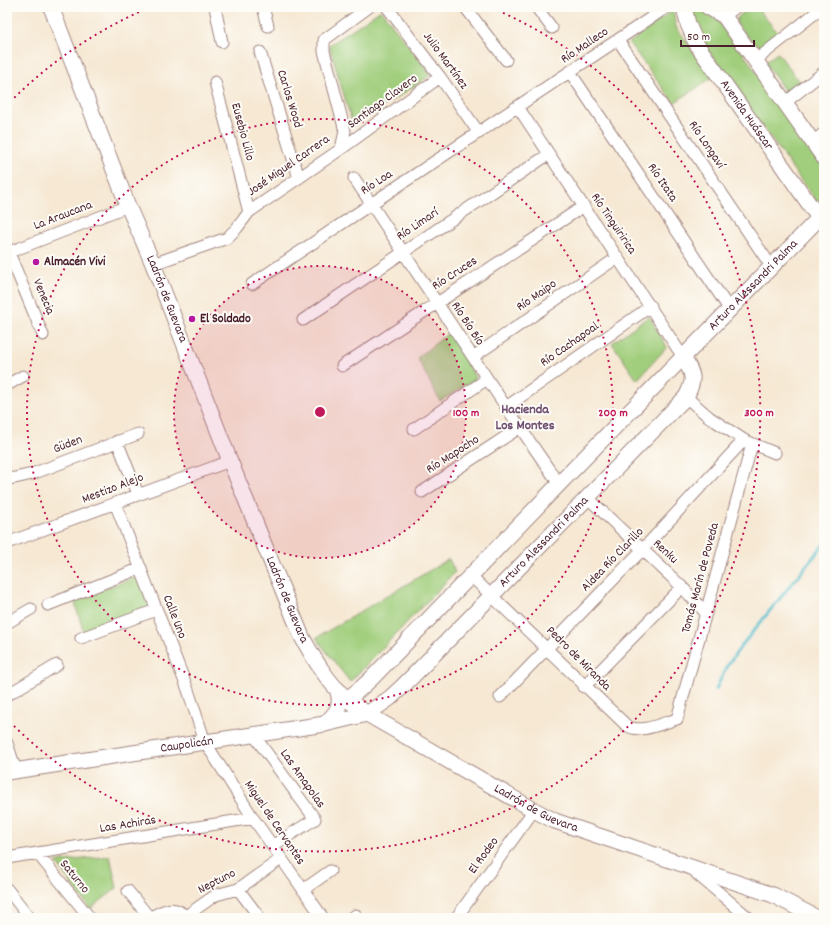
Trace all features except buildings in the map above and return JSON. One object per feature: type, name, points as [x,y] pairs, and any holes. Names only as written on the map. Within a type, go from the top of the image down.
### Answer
[{"type":"street","name":"Ladrón de Guevara","points":[[51,7],[128,206],[153,264],[230,462],[302,637],[317,663],[342,694],[367,714],[534,810],[556,821],[773,895],[817,918]]},
{"type":"street","points":[[215,7],[222,42]]},
{"type":"street","points":[[263,7],[268,26]]},
{"type":"street","name":"José Miguel Carrera","points":[[153,264],[227,238],[249,212],[342,149],[345,130],[324,52],[324,40],[369,7]]},
{"type":"street","name":"Julio Martínez","points":[[387,7],[440,77],[479,133]]},
{"type":"street","points":[[465,7],[506,60]]},
{"type":"street","points":[[536,7],[552,28]]},
{"type":"street","name":"Río Malleco","points":[[518,107],[667,7]]},
{"type":"street","name":"Avenida Huáscar","points":[[684,7],[688,24],[697,45],[822,216]]},
{"type":"street","points":[[708,7],[730,12],[756,60],[786,102],[819,138],[824,158]]},
{"type":"street","points":[[756,60],[823,7]]},
{"type":"street","name":"Río Longaví","points":[[618,40],[771,266]]},
{"type":"street","name":"Carlos Wood","points":[[260,52],[299,178]]},
{"type":"street","name":"Río Itata","points":[[570,72],[730,310]]},
{"type":"street","points":[[786,102],[824,72]]},
{"type":"street","name":"Santiago Clavero","points":[[342,149],[440,77]]},
{"type":"street","name":"Eusebio Lillo","points":[[215,82],[249,212]]},
{"type":"street","name":"Río Loa","points":[[252,284],[518,107]]},
{"type":"street","name":"Río Tinguiririca","points":[[518,107],[651,306],[683,357]]},
{"type":"street","name":"Río Limarí","points":[[303,320],[549,154]]},
{"type":"street","name":"Río Bío Bío","points":[[354,178],[487,380],[559,484]]},
{"type":"street","name":"La Araucana","points":[[8,251],[128,206]]},
{"type":"street","name":"Río Cruces","points":[[342,366],[584,206]]},
{"type":"street","name":"Arturo Alessandri Palma","points":[[342,694],[360,689],[371,679],[771,266],[822,216]]},
{"type":"street","name":"Venecia","points":[[8,251],[43,335]]},
{"type":"street","name":"Río Maipo","points":[[473,357],[618,257]]},
{"type":"street","name":"Río Cachapoal","points":[[506,407],[651,306]]},
{"type":"street","name":"Arturo Alessandri Palma","points":[[367,714],[404,686],[686,397],[692,386],[693,379],[692,372],[683,357]]},
{"type":"street","points":[[7,385],[23,376]]},
{"type":"street","points":[[414,429],[487,380]]},
{"type":"street","points":[[686,397],[709,417],[748,442],[775,453]]},
{"type":"street","name":"Río Mapocho","points":[[422,492],[520,428]]},
{"type":"street","name":"Güden","points":[[7,479],[32,474],[138,434]]},
{"type":"street","points":[[117,441],[138,494]]},
{"type":"street","name":"Aldea Río Clarillo","points":[[500,697],[748,442]]},
{"type":"street","name":"Tomás Marín de Poveda","points":[[677,719],[748,442]]},
{"type":"street","name":"Mestizo Alejo","points":[[7,543],[138,494],[230,462]]},
{"type":"street","name":"Renku","points":[[587,497],[682,587],[705,612]]},
{"type":"street","name":"Calle Uno","points":[[115,503],[188,690],[205,742]]},
{"type":"street","points":[[48,605],[141,568]]},
{"type":"street","name":"Pedro de Miranda","points":[[471,576],[547,648],[584,687],[630,728],[638,730],[677,719]]},
{"type":"street","points":[[584,687],[682,587]]},
{"type":"street","points":[[7,623],[31,609]]},
{"type":"street","points":[[81,638],[156,610]]},
{"type":"street","points":[[7,695],[57,665]]},
{"type":"street","points":[[325,724],[335,714],[339,707],[342,694]]},
{"type":"street","name":"Caupolicán","points":[[12,771],[325,724],[367,714]]},
{"type":"street","name":"Las Amapolas","points":[[253,734],[314,819],[272,846]]},
{"type":"street","name":"Miguel de Cervantes","points":[[205,742],[253,818],[323,918]]},
{"type":"street","points":[[7,743],[12,771]]},
{"type":"street","name":"El Rodeo","points":[[456,918],[534,810]]},
{"type":"street","name":"Las Achiras","points":[[7,858],[253,818]]},
{"type":"street","name":"Saturno","points":[[37,854],[90,918]]},
{"type":"street","name":"Neptuno","points":[[187,917],[210,898],[238,889],[281,859]]},
{"type":"street","points":[[691,866],[698,875],[749,918]]},
{"type":"street","points":[[303,890],[330,871]]},
{"type":"street","points":[[7,889],[30,918]]},
{"type":"street","points":[[238,889],[260,918]]},
{"type":"street","points":[[128,890],[149,918],[170,909],[179,910],[187,917]]},
{"type":"green space","points":[[751,7],[756,7],[779,34],[762,47],[755,45],[736,23],[738,17]]},
{"type":"green space","points":[[699,9],[724,26],[824,168],[824,200],[821,202],[815,200],[705,46],[696,29],[693,15],[694,10]]},
{"type":"green space","points":[[381,10],[431,75],[353,126],[329,45]]},
{"type":"green space","points":[[673,10],[676,27],[713,77],[674,103],[629,43]]},
{"type":"green space","points":[[778,53],[800,83],[787,94],[766,64],[767,60]]},
{"type":"green space","points":[[649,316],[667,347],[637,380],[612,343]]},
{"type":"green space","points":[[450,332],[476,379],[440,401],[417,358]]},
{"type":"green space","points":[[449,559],[455,572],[350,682],[316,638]]},
{"type":"green space","points":[[141,575],[153,608],[84,633],[74,600]]},
{"type":"green space","points":[[110,856],[117,888],[90,909],[56,862]]},
{"type":"waterway","points":[[716,689],[727,666],[742,645],[824,544]]},
{"type":"place","name":"Almacén Vivi","points":[[36,262]]},
{"type":"place","name":"El Soldado","points":[[192,319]]},
{"type":"district","name":"Hacienda Los Montes","points":[[525,418]]}]
